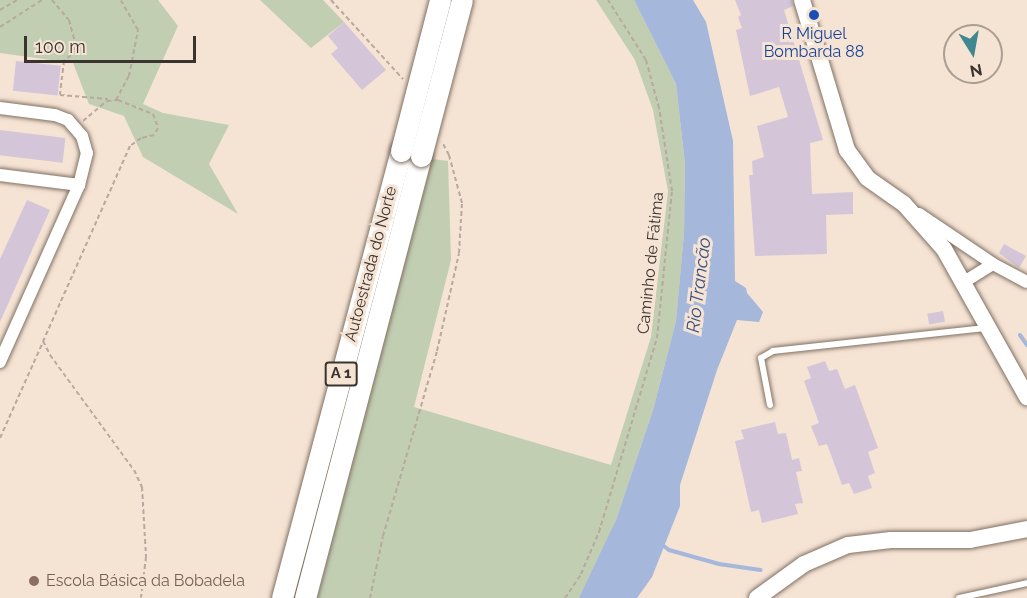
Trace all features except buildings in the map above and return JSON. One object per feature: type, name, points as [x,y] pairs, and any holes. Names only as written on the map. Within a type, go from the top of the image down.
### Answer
[{"type":"highway","name":"Autoestrada do Norte","points":[[305,598],[411,154],[440,0]]},
{"type":"highway","name":"Autoestrada do Norte","points":[[282,598],[411,154],[462,0]]},
{"type":"main road","points":[[802,0],[847,150],[867,178],[904,204],[944,249],[1027,398]]},
{"type":"main road","points":[[757,598],[804,564],[848,545],[891,540],[970,540],[1027,529]]},
{"type":"street","points":[[0,108],[55,115],[80,132],[87,153],[79,185],[0,362]]},
{"type":"street","points":[[0,175],[79,185]]},
{"type":"street","points":[[904,204],[993,264],[1027,282]]},
{"type":"street","points":[[964,282],[993,264]]},
{"type":"lane","points":[[770,405],[760,358],[773,351],[989,327]]},
{"type":"lane","points":[[959,598],[1027,583]]},
{"type":"path","points":[[0,10],[17,0]]},
{"type":"path","points":[[0,27],[42,0]]},
{"type":"path","points":[[0,438],[130,146],[141,138],[154,135],[158,128],[153,114],[118,100],[60,96],[64,61],[76,46],[69,20],[52,0]]},
{"type":"path","points":[[118,100],[129,76],[138,30],[121,0]]},
{"type":"path","points":[[331,0],[397,69],[405,83]]},
{"type":"path","name":"Caminho de Fátima","points":[[565,598],[581,574],[599,532],[657,338],[672,191],[658,108],[646,60],[608,0]]},
{"type":"path","points":[[80,132],[98,107],[107,101],[118,100]]},
{"type":"path","points":[[370,598],[383,536],[437,351],[459,253],[462,203],[449,155],[438,136]]},
{"type":"path","points":[[43,340],[50,355],[134,470],[142,487],[146,557],[141,598]]},
{"type":"green space","points":[[0,0],[158,0],[178,26],[143,104],[163,113],[229,125],[209,164],[238,214],[143,157],[124,116],[89,104],[73,63],[0,53]]},
{"type":"green space","points":[[260,0],[323,0],[344,22],[311,48]]},
{"type":"green space","points":[[596,0],[634,0],[676,84],[685,164],[684,233],[676,321],[653,410],[616,520],[587,586],[579,598],[317,598],[432,159],[448,161],[451,260],[414,407],[611,465],[651,337],[668,191],[653,110],[635,60]]},
{"type":"water","name":"Rio Trancão","points":[[634,0],[693,0],[706,22],[733,141],[735,281],[746,288],[747,293],[763,312],[759,322],[737,320],[717,370],[680,485],[680,506],[652,577],[637,598],[579,598],[616,520],[653,410],[676,321],[684,233],[685,164],[676,84]]},
{"type":"waterway","points":[[1020,335],[1027,345]]},
{"type":"waterway","points":[[661,544],[669,550],[719,564],[761,570]]},
{"type":"place","name":"R Miguel Bombarda 88","points":[[814,15]]},
{"type":"place","name":"Escola Básica da Bobadela","points":[[34,581]]}]
